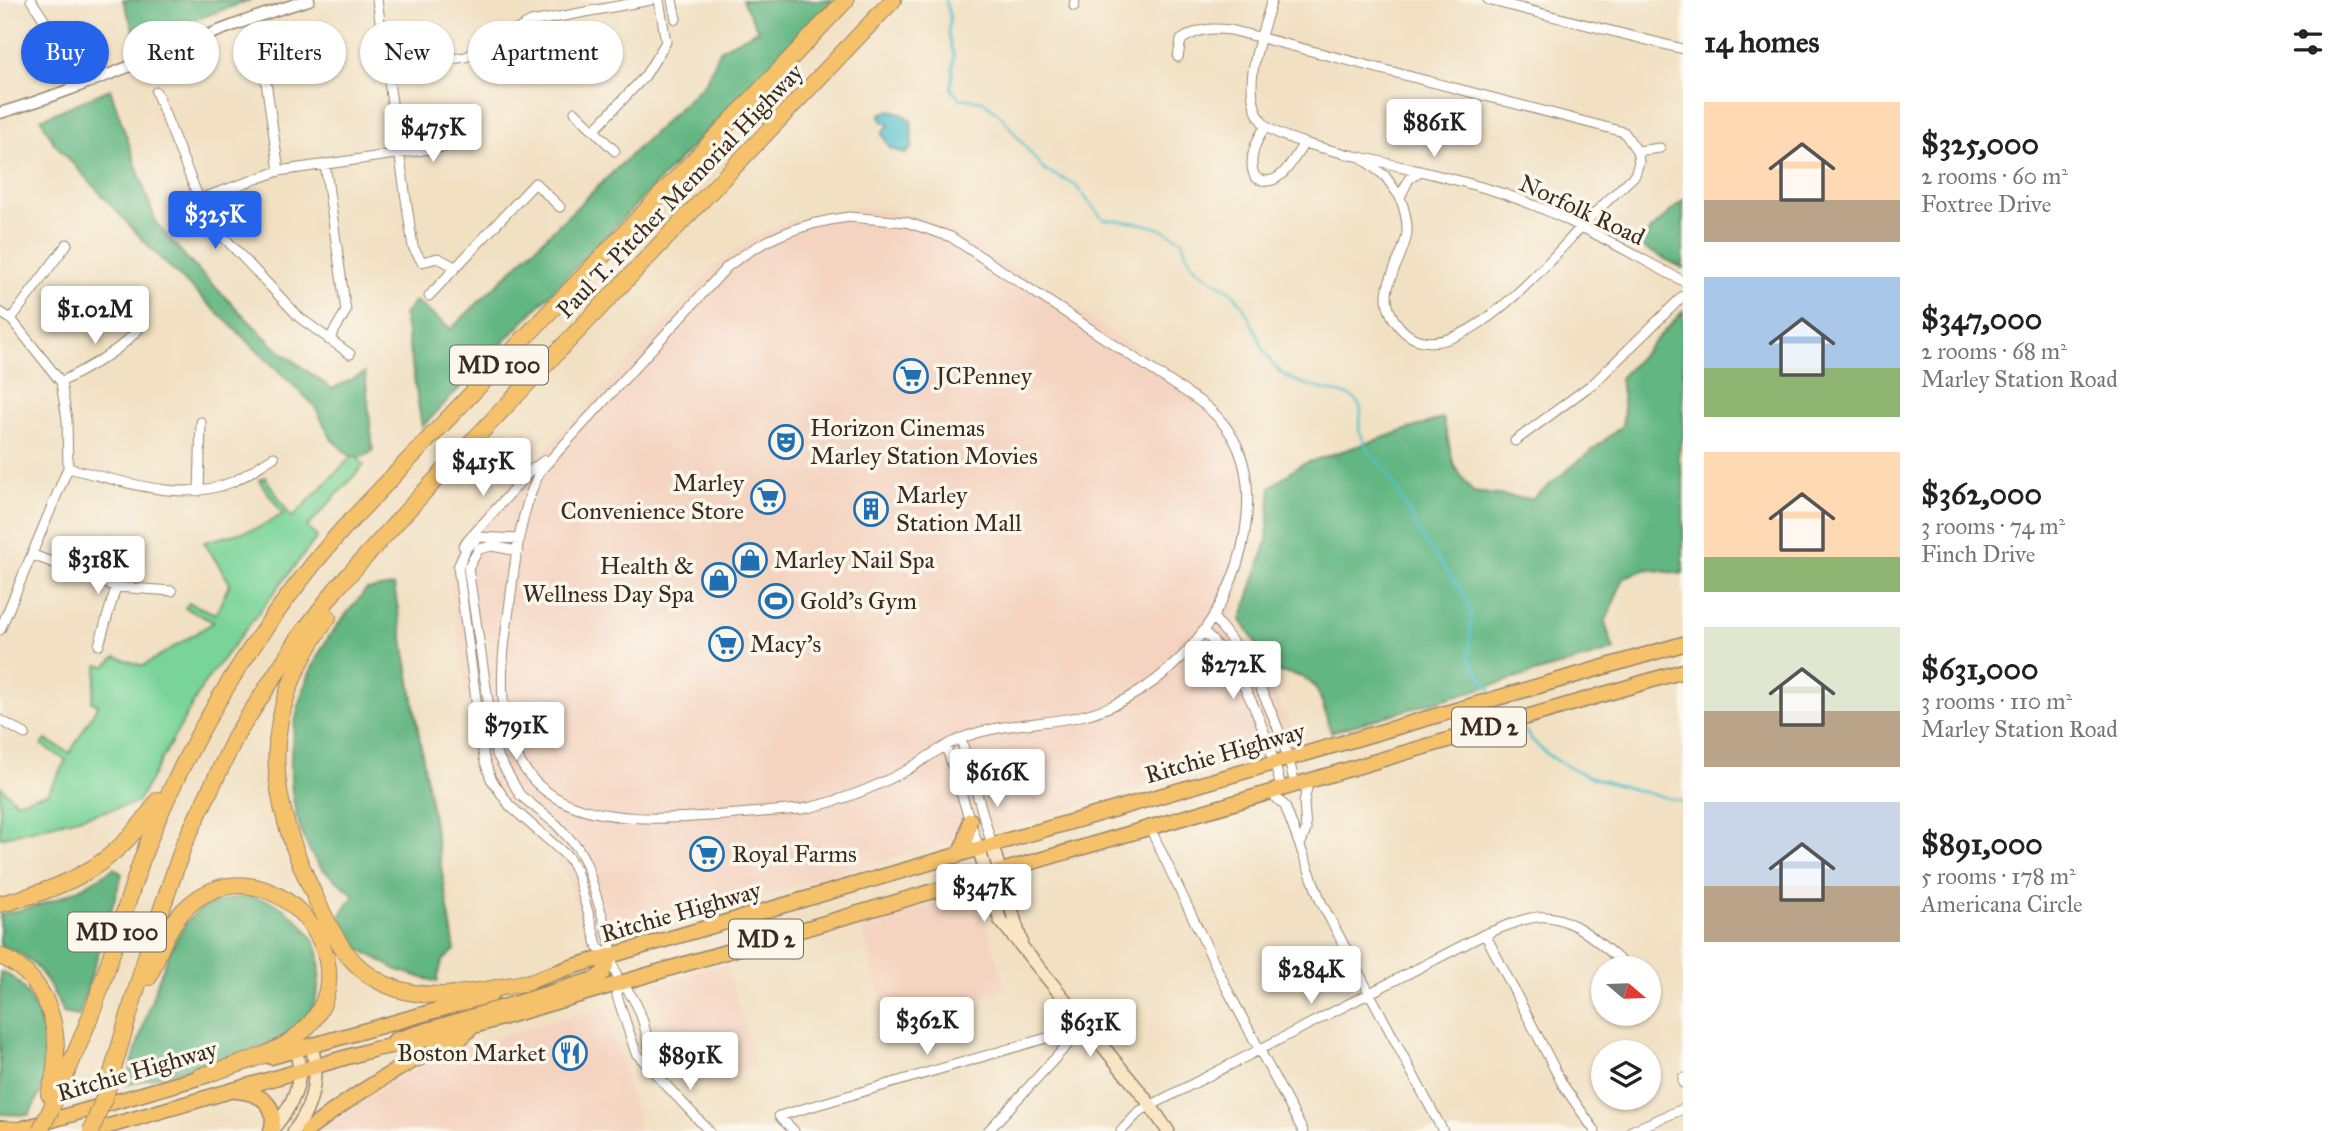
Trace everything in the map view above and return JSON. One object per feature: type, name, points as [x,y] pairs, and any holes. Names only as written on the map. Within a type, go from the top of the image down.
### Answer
[{"type":"highway","name":"Paul T. Pitcher Memorial Highway","points":[[27,1131],[46,1110],[97,1000],[152,832],[187,757],[241,662],[306,571],[846,0]]},
{"type":"highway","name":"Paul T. Pitcher Memorial Highway","points":[[91,1131],[120,1052],[168,886],[207,792],[237,734],[271,678],[329,598],[425,491],[893,0]]},
{"type":"highway","points":[[425,491],[332,611],[298,665],[287,690],[276,744],[280,806],[288,836],[310,887],[334,936],[358,967],[388,986],[428,996],[529,982]]},
{"type":"highway","points":[[0,904],[73,881],[117,852],[147,817],[187,757]]},
{"type":"highway","points":[[120,1052],[166,938],[184,911],[195,902],[221,890],[248,887],[265,890],[300,909],[322,942],[327,971],[321,1003],[305,1028],[294,1039],[199,1077]]},
{"type":"highway","points":[[0,956],[19,965],[32,978],[50,1010],[57,1047],[46,1110]]},
{"type":"highway","points":[[0,1129],[27,1131]]},
{"type":"main road","name":"Ritchie Highway","points":[[27,1131],[199,1077],[375,1030],[610,956],[1683,644]]},
{"type":"main road","name":"Ritchie Highway","points":[[91,1131],[375,1049],[433,1038],[1683,671]]},
{"type":"main road","points":[[957,856],[964,846],[970,820]]},
{"type":"main road","points":[[986,847],[1024,951],[1151,1106],[1168,1131]]},
{"type":"main road","points":[[375,1049],[411,1033],[595,979],[603,973],[610,956]]},
{"type":"main road","points":[[307,1131],[384,1077],[432,1051],[462,1039],[472,1026]]},
{"type":"main road","points":[[294,1131],[312,1096],[309,1068],[312,1045]]},
{"type":"main road","points":[[296,1050],[309,1068]]},
{"type":"main road","points":[[271,1131],[291,1102],[309,1068]]},
{"type":"main road","points":[[228,1091],[251,1092],[265,1099],[274,1115],[271,1131]]},
{"type":"street","points":[[31,0],[47,24],[73,88]]},
{"type":"street","points":[[0,113],[73,88],[264,13],[309,0]]},
{"type":"street","points":[[377,0],[380,21]]},
{"type":"street","points":[[454,59],[466,57],[531,22],[651,0]]},
{"type":"street","points":[[594,130],[645,76],[666,42],[659,0]]},
{"type":"street","points":[[672,0],[676,19]]},
{"type":"street","points":[[1272,0],[1252,94],[1258,114],[1266,126],[1258,136],[1252,160],[1255,177],[1263,182],[1273,182],[1282,175],[1304,144]]},
{"type":"street","points":[[1488,0],[1683,49]]},
{"type":"street","points":[[1178,57],[1181,40],[1208,27],[1262,38],[1624,132],[1637,151],[1639,162],[1635,175],[1562,249],[1485,320],[1456,338],[1425,342],[1411,337],[1401,327],[1391,313],[1387,298],[1407,232],[1400,197],[1385,176],[1360,156]]},
{"type":"street","points":[[266,84],[279,171]]},
{"type":"street","points":[[389,84],[413,247],[422,262],[438,258],[456,267]]},
{"type":"street","points":[[156,92],[199,199],[201,213],[300,318],[350,354]]},
{"type":"street","points":[[575,111],[615,152]]},
{"type":"street","name":"Norfolk Road","points":[[1266,126],[1304,144],[1502,193],[1582,226],[1683,281]]},
{"type":"street","points":[[199,199],[279,171],[464,144]]},
{"type":"street","points":[[1637,151],[1660,148]]},
{"type":"street","points":[[325,164],[346,311],[329,340]]},
{"type":"street","points":[[1400,197],[1409,179],[1420,171]]},
{"type":"street","points":[[429,296],[535,184],[560,207]]},
{"type":"street","points":[[550,457],[530,495],[518,551],[502,672],[508,727],[518,758],[531,779],[568,805],[592,814],[627,818],[802,809],[824,804],[872,787],[961,739],[1008,725],[1075,717],[1116,704],[1156,681],[1213,617],[1237,568],[1249,485],[1243,458],[1226,423],[1198,400],[976,251],[928,228],[872,218],[828,220],[788,230],[753,248],[710,285],[550,457],[530,471],[473,531],[461,551],[458,567],[484,759],[492,779],[510,806],[568,857],[576,870],[597,948],[610,956]]},
{"type":"street","points":[[11,319],[67,244]]},
{"type":"street","points":[[1515,441],[1595,382],[1683,296]]},
{"type":"street","points":[[0,312],[11,319],[61,382],[68,468],[0,630]]},
{"type":"street","points":[[61,382],[131,340],[142,325]]},
{"type":"street","points":[[199,491],[201,422]]},
{"type":"street","points":[[68,468],[157,488],[199,491],[234,482],[274,457]]},
{"type":"street","points":[[458,567],[467,547],[480,537],[520,539]]},
{"type":"street","points":[[518,551],[492,547],[479,549],[468,568],[492,738],[503,770],[520,795],[556,824],[578,848],[586,863],[611,944],[610,956],[620,982],[632,992],[649,1047],[652,1071]]},
{"type":"street","points":[[33,555],[116,587],[172,591]]},
{"type":"street","points":[[99,645],[116,587]]},
{"type":"street","points":[[1213,617],[1236,648],[1271,712],[1289,785],[1304,802],[1306,830],[1301,843]]},
{"type":"street","points":[[1203,631],[1222,652],[1282,761],[1289,785],[1285,806],[1295,837],[1301,843],[1317,893],[1443,1131]]},
{"type":"street","points":[[0,720],[25,734]]},
{"type":"street","points":[[961,739],[986,847]]},
{"type":"street","points":[[946,746],[970,820],[986,847]]},
{"type":"street","points":[[1149,826],[1303,1131]]},
{"type":"street","points":[[1121,1131],[1140,1111],[1485,934],[1532,917],[1556,918],[1580,928],[1614,956]]},
{"type":"street","points":[[1485,934],[1563,1085],[1595,1131]]},
{"type":"street","points":[[620,982],[617,996],[630,1041],[652,1071],[709,1131]]},
{"type":"street","points":[[794,1131],[779,1116],[1084,1027]]},
{"type":"street","points":[[988,1131],[1084,1027]]},
{"type":"street","points":[[1683,1078],[1683,1083]]},
{"type":"street","points":[[1631,1131],[1683,1109]]},
{"type":"shaded area","points":[[861,208],[889,210],[936,223],[966,237],[1207,395],[1239,429],[1256,479],[1247,572],[1232,618],[1301,742],[776,892],[589,951],[568,879],[554,854],[518,825],[498,803],[476,761],[451,587],[456,546],[474,521],[546,450],[716,266],[753,238],[787,222]]},
{"type":"shaded area","points":[[968,895],[978,898],[1006,990],[888,1026],[861,925]]},
{"type":"shaded area","points":[[726,963],[756,1066],[685,1088],[654,984]]},
{"type":"shaded area","points":[[605,1006],[641,1131],[318,1131],[394,1080],[449,1051]]},
{"type":"green space","points":[[123,0],[251,0],[191,21],[130,21]]},
{"type":"green space","points":[[742,0],[833,0],[422,427],[404,315],[415,301],[451,329],[705,83],[721,49],[758,30]]},
{"type":"green space","points":[[110,89],[156,223],[189,261],[276,348],[332,389],[365,373],[373,451],[363,457],[350,456],[332,440],[314,405],[154,252],[54,143],[41,119]]},
{"type":"green space","points":[[1683,200],[1683,268],[1636,244]]},
{"type":"green space","points":[[1683,311],[1683,437],[1678,454],[1683,481],[1683,574],[1648,569],[1624,577],[1605,623],[1614,650],[1331,732],[1315,688],[1301,677],[1275,672],[1241,620],[1267,541],[1271,487],[1300,465],[1443,418],[1454,466],[1473,492],[1532,499],[1622,426],[1624,410],[1620,378]]},
{"type":"green space","points":[[354,454],[364,465],[307,527],[317,537],[205,682],[137,803],[0,838],[0,786],[16,802],[48,793],[66,760],[42,745],[46,740],[70,753],[98,705],[92,702],[98,665],[106,666],[116,657],[143,666],[214,622],[185,608],[189,603],[216,614],[230,583],[204,542],[258,528],[283,514],[259,480],[265,477],[292,518]]},
{"type":"green space","points":[[394,586],[455,950],[442,961],[437,982],[397,970],[351,944],[340,916],[354,895],[315,860],[303,835],[291,780],[295,723],[312,669],[324,645],[366,590]]},
{"type":"green space","points":[[114,868],[122,874],[79,1016],[63,1013],[40,971],[23,955],[0,946],[0,914],[60,898]]},
{"type":"green space","points":[[245,896],[269,901],[282,908],[302,924],[316,945],[320,971],[311,1012],[298,1027],[263,1046],[125,1085],[160,977],[177,937],[199,911],[221,901]]},
{"type":"green space","points":[[0,972],[11,977],[29,997],[46,1039],[46,1077],[29,1115],[0,1114]]},
{"type":"water","points":[[890,110],[911,121],[912,147],[906,154],[890,148],[882,134],[889,124],[881,121],[880,114]]},
{"type":"waterway","points":[[945,0],[950,16],[948,34],[954,56],[951,88],[959,98],[983,101],[1001,116],[1044,170],[1074,184],[1103,219],[1155,227],[1183,242],[1192,263],[1237,298],[1267,356],[1280,372],[1314,387],[1351,396],[1356,401],[1361,409],[1359,431],[1368,450],[1386,470],[1423,539],[1461,590],[1471,613],[1469,658],[1491,691]]},
{"type":"waterway","points":[[1523,728],[1537,745],[1573,770],[1616,785],[1683,802]]},
{"type":"place","name":"JCPenney","points":[[911,376]]},
{"type":"place","name":"Horizon Cinemas Marley Station Movies","points":[[786,442]]},
{"type":"place","name":"Marley Convenience Store","points":[[768,497]]},
{"type":"place","name":"Marley Station Mall","points":[[871,509]]},
{"type":"place","name":"Marley Nail Spa","points":[[750,560]]},
{"type":"place","name":"Health & Wellness Day Spa","points":[[719,580]]},
{"type":"place","name":"Gold's Gym","points":[[776,601]]},
{"type":"place","name":"Macy's","points":[[726,644]]},
{"type":"place","name":"Royal Farms","points":[[707,854]]},
{"type":"place","name":"Boston Market","points":[[570,1053]]}]
